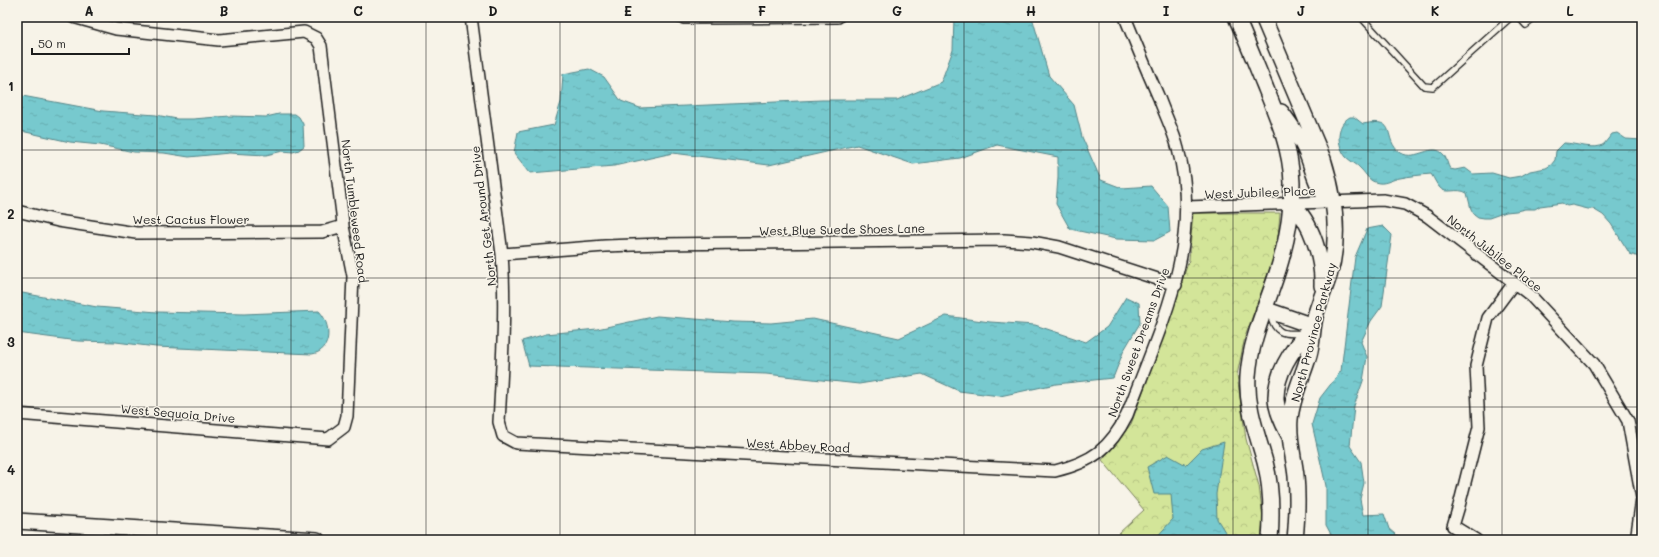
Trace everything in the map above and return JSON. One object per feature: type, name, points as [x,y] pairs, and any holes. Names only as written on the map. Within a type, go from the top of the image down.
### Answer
[{"type":"street","name":"North Tumbleweed Road","points":[[73,17],[116,29],[219,40],[304,32],[316,38],[321,46],[343,226],[353,276],[347,416],[344,427],[336,433]]},
{"type":"street","name":"North Get Around Drive","points":[[470,17],[502,254],[504,317],[498,422],[504,436]]},
{"type":"street","points":[[680,17],[838,17]]},
{"type":"street","name":"North Sweet Dreams Drive","points":[[1090,459],[1106,446],[1119,432],[1127,414],[1176,285],[1183,250],[1187,207],[1184,178],[1178,149],[1125,17]]},
{"type":"street","points":[[1236,17],[1270,97],[1284,137],[1292,182],[1288,229],[1281,262],[1266,310],[1253,340],[1248,378],[1252,419],[1265,462],[1270,486],[1272,517],[1270,540]]},
{"type":"street","name":"North Province Parkway","points":[[1263,17],[1323,159],[1335,203],[1336,226],[1330,274],[1310,329],[1309,356],[1290,418],[1290,438],[1297,490],[1295,540]]},
{"type":"street","points":[[1270,97],[1295,131],[1305,148],[1322,194],[1327,199],[1335,203]]},
{"type":"street","name":"North Jubilee Place","points":[[1335,203],[1383,200],[1405,204],[1427,216],[1530,295],[1594,364],[1628,421],[1642,498],[1636,540]]},
{"type":"street","name":"West Jubilee Place","points":[[1187,207],[1335,203]]},
{"type":"street","points":[[1291,204],[1299,210],[1305,218],[1317,248],[1322,280],[1321,299]]},
{"type":"street","name":"West Cactus Flower","points":[[17,210],[58,221],[136,233],[322,232],[343,226]]},
{"type":"street","name":"West Blue Suede Shoes Lane","points":[[502,254],[645,244],[1004,240],[1032,242],[1059,247],[1176,285]]},
{"type":"street","points":[[1476,540],[1453,526],[1479,427],[1476,366],[1488,318],[1514,283]]},
{"type":"street","points":[[1266,310],[1310,329],[1288,359],[1278,383],[1276,400],[1280,416],[1290,438]]},
{"type":"street","name":"West Sequoia Drive","points":[[17,414],[328,439],[336,433]]},
{"type":"street","name":"West Abbey Road","points":[[504,436],[516,443],[1036,471],[1055,471],[1074,467],[1090,459]]},
{"type":"street","points":[[17,521],[317,540]]},
{"type":"lane","points":[[1362,17],[1424,86],[1433,87],[1510,17]]},
{"type":"lane","points":[[1519,17],[1526,26],[1536,17]]},
{"type":"green space","points":[[1193,213],[1280,213],[1277,249],[1245,337],[1237,375],[1246,439],[1259,486],[1263,518],[1261,540],[1119,540],[1119,533],[1144,510],[1102,460],[1131,424],[1160,346],[1189,260]]},
{"type":"water","points":[[954,17],[1032,17],[1049,76],[1074,105],[1082,137],[1101,180],[1122,188],[1151,186],[1168,206],[1170,232],[1155,240],[1116,239],[1070,229],[1056,204],[1058,157],[997,145],[960,158],[913,164],[857,145],[769,165],[673,153],[614,166],[530,173],[514,153],[518,132],[554,125],[561,102],[563,74],[589,69],[604,77],[621,101],[640,108],[822,100],[897,100],[941,82],[953,50]]},
{"type":"water","points":[[17,95],[103,111],[156,115],[177,119],[230,116],[266,117],[279,114],[295,114],[299,117],[303,124],[304,146],[293,152],[283,151],[266,155],[229,153],[189,157],[164,153],[134,152],[100,145],[70,142],[17,130]]},
{"type":"water","points":[[1350,117],[1354,117],[1363,124],[1374,122],[1382,123],[1386,126],[1395,148],[1401,153],[1412,155],[1435,150],[1440,151],[1446,158],[1450,169],[1455,170],[1465,168],[1473,174],[1492,173],[1509,178],[1521,176],[1530,171],[1546,168],[1551,165],[1555,160],[1556,151],[1564,143],[1596,147],[1604,144],[1612,134],[1617,133],[1626,139],[1642,140],[1642,258],[1630,254],[1611,224],[1603,215],[1593,209],[1572,205],[1567,206],[1562,203],[1540,206],[1535,209],[1506,212],[1489,218],[1484,218],[1478,217],[1474,214],[1471,209],[1467,193],[1463,191],[1442,190],[1437,185],[1431,174],[1404,177],[1382,183],[1373,181],[1346,157],[1339,142],[1342,125]]},
{"type":"water","points":[[1383,226],[1392,235],[1382,306],[1371,321],[1361,342],[1367,357],[1363,381],[1354,406],[1350,446],[1361,462],[1364,483],[1360,499],[1363,515],[1384,514],[1389,529],[1402,540],[1334,540],[1326,525],[1326,486],[1312,424],[1320,398],[1341,371],[1355,257],[1367,229]]},
{"type":"water","points":[[17,292],[97,307],[157,312],[244,314],[319,311],[326,322],[328,336],[324,348],[319,352],[312,354],[156,347],[116,342],[78,341],[17,333]]},
{"type":"water","points":[[1126,297],[1139,303],[1140,323],[1124,350],[1113,378],[1056,384],[1000,396],[959,391],[922,374],[859,384],[766,374],[529,366],[522,341],[546,334],[597,329],[657,316],[733,322],[771,323],[813,319],[899,338],[946,316],[990,322],[1035,325],[1086,342],[1107,327]]},
{"type":"water","points":[[1224,442],[1216,494],[1217,519],[1230,540],[1154,540],[1173,519],[1171,494],[1154,494],[1147,467],[1168,455],[1186,465],[1202,449]]}]
